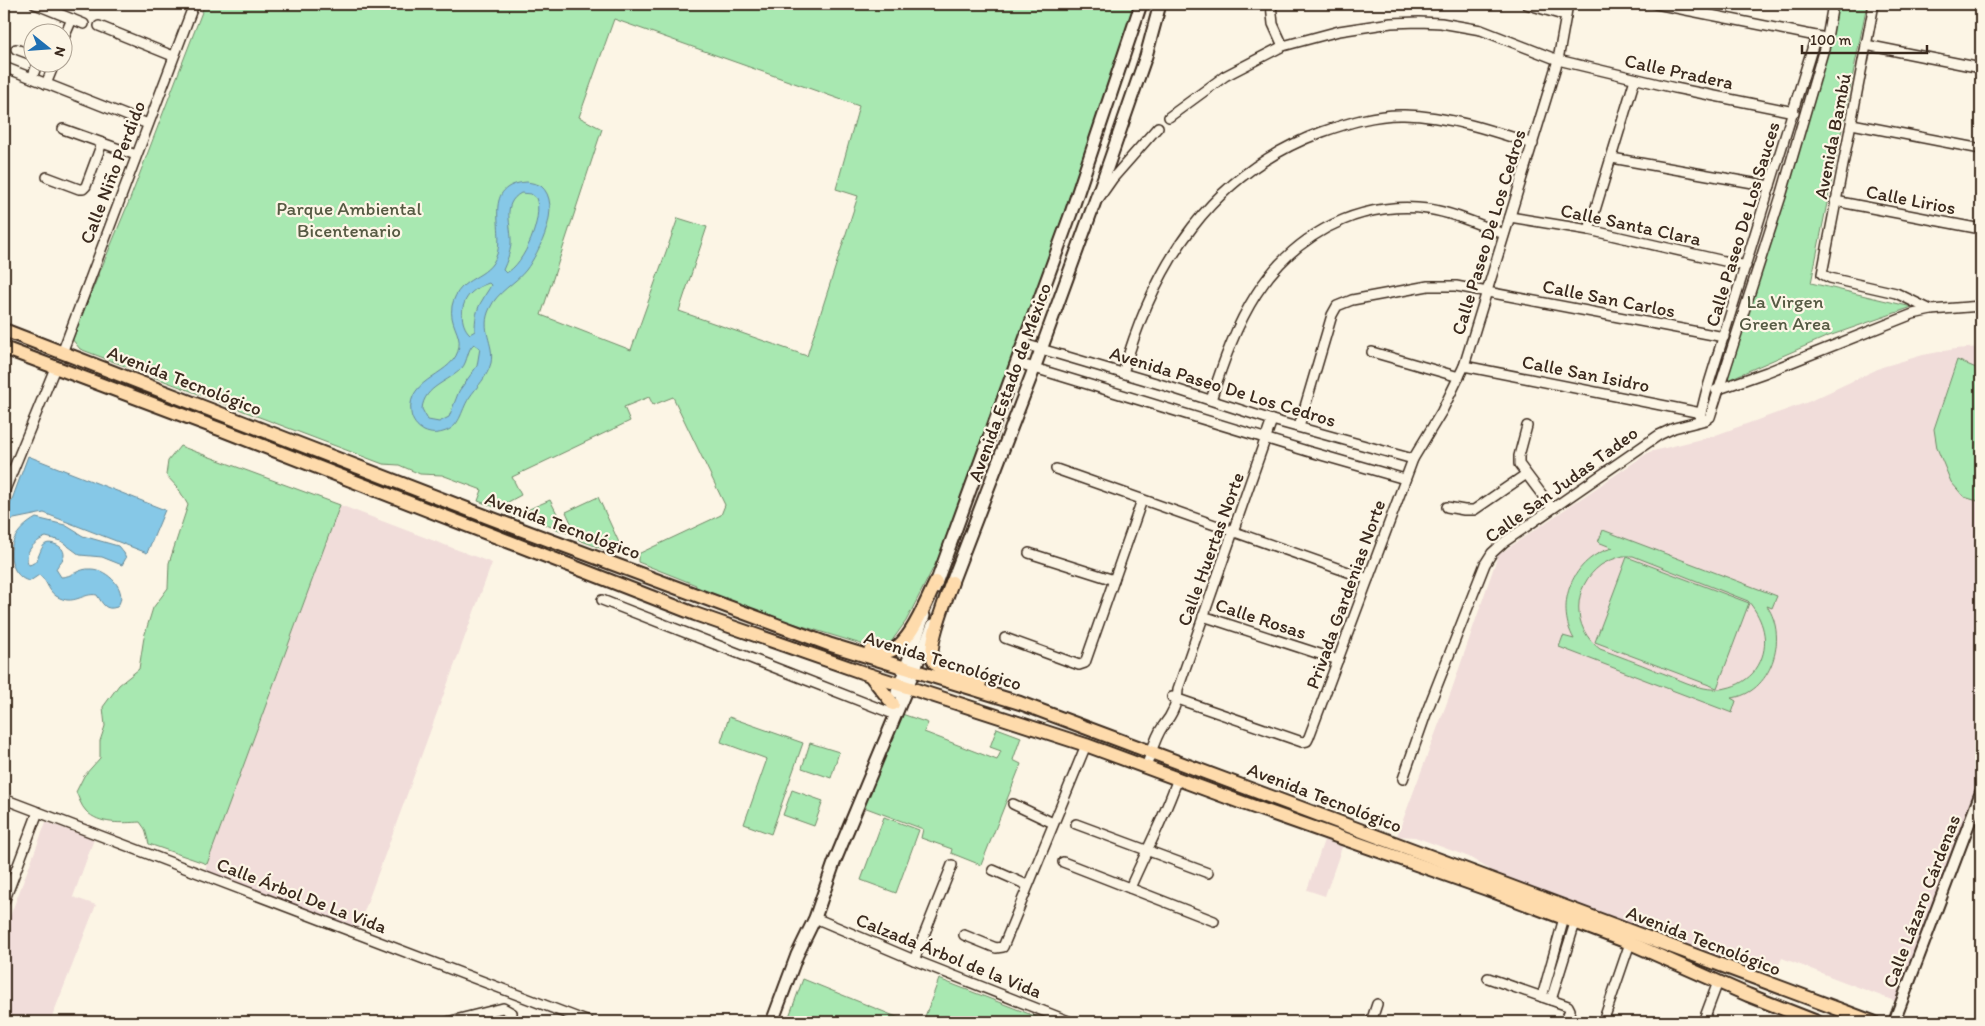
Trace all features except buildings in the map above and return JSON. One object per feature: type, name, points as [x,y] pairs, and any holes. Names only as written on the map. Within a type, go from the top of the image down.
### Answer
[{"type":"main road","name":"Avenida Estado de México","points":[[779,1022],[805,954],[811,930],[834,863],[874,765],[909,669],[936,582],[1018,363],[1141,4]]},
{"type":"main road","name":"Avenida Estado de México","points":[[909,669],[952,582],[1041,350],[1146,56],[1160,4]]},
{"type":"main road","points":[[1051,267],[1055,273],[1067,277]]},
{"type":"main road","points":[[1044,286],[1053,289],[1060,296]]},
{"type":"main road","name":"Avenida Tecnológico","points":[[4,330],[493,519],[831,644],[1020,702],[1873,1022]]},
{"type":"main road","name":"Avenida Tecnológico","points":[[4,348],[404,500],[644,596],[870,675],[1086,745],[1243,803],[1471,883],[1568,926],[1630,943],[1718,982],[1817,1022]]},
{"type":"main road","points":[[184,417],[189,400]]},
{"type":"main road","points":[[831,644],[876,652],[891,651],[911,632],[936,582]]},
{"type":"main road","points":[[952,582],[932,644],[933,661],[940,667],[1000,691],[1020,702]]},
{"type":"main road","points":[[870,675],[893,711]]},
{"type":"main road","name":"Avenida Estado de México","points":[[772,1022],[798,954],[811,930]]},
{"type":"main road","points":[[1778,1007],[1784,1002],[1784,990]]},
{"type":"street","points":[[35,4],[84,24]]},
{"type":"street","name":"Calle Niño Perdido","points":[[62,353],[194,4]]},
{"type":"street","points":[[1271,4],[1273,24],[1283,46]]},
{"type":"street","points":[[1526,4],[1566,16]]},
{"type":"street","name":"Calle Paseo De Los Cedros","points":[[1413,459],[1442,412],[1464,366],[1558,60],[1568,4]]},
{"type":"street","points":[[1656,4],[1827,38]]},
{"type":"street","name":"Calle Paseo De Los Sauces","points":[[1702,418],[1720,388],[1782,193],[1827,38],[1833,4]]},
{"type":"street","name":"Avenida Bambú","points":[[1874,4],[1822,274],[1830,278],[1896,293],[1930,310]]},
{"type":"street","name":"Calle Pradera","points":[[1169,117],[1225,76],[1283,46],[1339,32],[1391,23],[1426,22],[1481,30],[1558,60],[1635,79],[1794,112]]},
{"type":"street","points":[[100,26],[173,56]]},
{"type":"street","name":"Calle Paseo De Los Sauces","points":[[1702,418],[1706,393],[1816,36]]},
{"type":"street","points":[[1866,45],[1981,68]]},
{"type":"street","points":[[16,50],[22,52]]},
{"type":"street","points":[[4,67],[148,124]]},
{"type":"street","points":[[32,78],[34,72]]},
{"type":"street","points":[[46,84],[51,72]]},
{"type":"street","points":[[1589,230],[1635,79]]},
{"type":"street","points":[[1123,373],[1131,345],[1158,281],[1184,236],[1204,211],[1238,178],[1276,152],[1306,138],[1364,119],[1401,115],[1429,117],[1460,123],[1533,144]]},
{"type":"street","points":[[1852,124],[1981,149]]},
{"type":"street","points":[[1091,210],[1113,178],[1158,127]]},
{"type":"street","points":[[63,128],[136,155]]},
{"type":"street","points":[[47,177],[83,189],[86,186],[102,142]]},
{"type":"street","points":[[1612,158],[1770,186]]},
{"type":"street","name":"Calle Lirios","points":[[1835,201],[1981,229]]},
{"type":"street","points":[[1211,400],[1235,332],[1253,299],[1267,277],[1310,236],[1356,214],[1384,208],[1428,209],[1504,234]]},
{"type":"street","name":"Calle Santa Clara","points":[[1510,217],[1589,230],[1746,266]]},
{"type":"street","name":"Calle San Carlos","points":[[1299,427],[1328,325],[1337,306],[1352,300],[1428,286],[1456,286],[1724,337]]},
{"type":"street","points":[[1706,393],[1768,372],[1887,323],[1930,310],[1981,306]]},
{"type":"street","name":"Avenida Paseo De Los Cedros","points":[[1024,344],[1272,420],[1413,459]]},
{"type":"street","points":[[1372,352],[1459,377]]},
{"type":"street","name":"Avenida Paseo De Los Cedros","points":[[1018,363],[1266,439],[1405,479]]},
{"type":"street","name":"Calle San Isidro","points":[[1464,366],[1702,418]]},
{"type":"street","points":[[4,492],[7,471],[54,368]]},
{"type":"street","name":"Calle San Judas Tadeo","points":[[1403,779],[1427,711],[1487,560],[1497,548],[1552,508],[1659,435],[1702,418]]},
{"type":"street","name":"Calle Huertas Norte","points":[[1146,767],[1163,726],[1163,721],[1178,689],[1272,420]]},
{"type":"street","points":[[1527,426],[1518,460],[1525,475],[1552,508]]},
{"type":"street","name":"Privada Gardenias Norte","points":[[1174,698],[1302,742],[1307,740],[1413,459]]},
{"type":"street","points":[[1056,469],[1368,579]]},
{"type":"street","points":[[1447,507],[1474,510],[1525,475]]},
{"type":"street","points":[[1005,638],[1079,665],[1084,664],[1142,500]]},
{"type":"street","points":[[1029,554],[1114,580]]},
{"type":"street","points":[[602,600],[893,711]]},
{"type":"street","name":"Calle Rosas","points":[[1203,616],[1338,660]]},
{"type":"street","points":[[964,936],[996,948],[1002,947],[1086,745]]},
{"type":"street","points":[[1130,888],[1146,850],[1164,816],[1178,778]]},
{"type":"street","name":"Calle Lázaro Cárdenas","points":[[1894,1022],[1981,792]]},
{"type":"street","name":"Calle Árbol De La Vida","points":[[4,800],[589,1022]]},
{"type":"street","points":[[1013,804],[1053,823]]},
{"type":"street","points":[[4,902],[38,812]]},
{"type":"street","points":[[1076,824],[1208,873]]},
{"type":"street","points":[[1063,862],[1214,921]]},
{"type":"street","points":[[914,960],[952,865]]},
{"type":"street","points":[[993,870],[1027,885]]},
{"type":"street","name":"Calzada Árbol de la Vida","points":[[815,918],[914,960],[1071,1022]]},
{"type":"street","points":[[1546,999],[1548,975],[1568,926]]},
{"type":"street","points":[[1546,999],[1558,977],[1568,926]]},
{"type":"street","points":[[1603,1022],[1630,943]]},
{"type":"street","points":[[1548,975],[1558,977]]},
{"type":"street","points":[[1488,978],[1569,1007],[1565,1022]]},
{"type":"street","points":[[1703,1022],[1718,982]]},
{"type":"street","points":[[503,1008],[510,992]]},
{"type":"street","points":[[1370,1022],[1376,1004]]},
{"type":"street","points":[[447,1022],[503,1008],[512,1013],[509,1022]]},
{"type":"shaded area","points":[[1981,347],[1981,772],[1897,1002],[1782,958],[1775,974],[1742,960],[1727,961],[1495,873],[1469,857],[1415,837],[1397,836],[1452,689],[1498,555],[1649,452],[1713,436],[1808,402],[1882,367],[1923,355],[1955,349]]},
{"type":"shaded area","points":[[340,505],[492,563],[358,928],[205,870]]},
{"type":"shaded area","points":[[46,822],[94,839],[73,897],[96,905],[50,1022],[28,1022],[4,1013],[4,932]]},
{"type":"shaded area","points":[[1324,840],[1342,847],[1325,896],[1307,890]]},
{"type":"green space","name":"Parque Ambiental Bicentenario","points":[[205,4],[1136,4],[1009,372],[942,551],[906,621],[891,642],[874,648],[786,621],[695,588],[696,585],[638,562],[638,554],[721,515],[725,505],[673,397],[653,405],[649,397],[624,407],[630,421],[512,477],[521,495],[497,508],[478,501],[482,490],[442,475],[420,474],[399,465],[383,464],[80,349],[72,339],[130,199]],"holes":[[[614,19],[859,106],[836,189],[858,196],[807,356],[679,311],[707,227],[678,218],[631,350],[541,315],[602,129],[579,117]]]},
{"type":"green space","name":"La Virgen Green Area","points":[[1836,4],[1867,4],[1811,283],[1912,307],[1826,337],[1725,381]]},
{"type":"green space","points":[[1957,360],[1981,370],[1981,502],[1964,497],[1951,482],[1937,448],[1934,429]]},
{"type":"green space","points":[[180,446],[340,505],[207,864],[149,844],[145,829],[140,822],[112,822],[91,816],[83,807],[76,792],[84,776],[100,758],[100,741],[105,726],[103,707],[119,685],[139,669],[144,637],[153,608],[168,588],[169,563],[188,505],[178,488],[166,475],[168,461]]},
{"type":"green space","points":[[598,497],[622,549],[616,554],[579,540],[566,512]]},
{"type":"green space","points":[[550,500],[567,533],[518,514]]},
{"type":"green space","points":[[1603,530],[1777,596],[1772,608],[1767,606],[1773,619],[1776,633],[1776,648],[1772,662],[1766,676],[1757,686],[1745,694],[1731,698],[1736,701],[1732,713],[1559,647],[1563,636],[1574,639],[1568,625],[1566,611],[1567,597],[1571,584],[1587,561],[1599,553],[1613,548],[1598,542]],"holes":[[[1623,556],[1633,556],[1748,601],[1760,620],[1765,642],[1762,657],[1753,673],[1739,684],[1730,687],[1722,689],[1704,688],[1686,683],[1600,649],[1584,630],[1580,619],[1580,595],[1591,574],[1601,565]]]},
{"type":"green space","points":[[1627,557],[1749,603],[1717,688],[1595,642]]},
{"type":"green space","points":[[902,714],[928,723],[924,732],[997,760],[1001,751],[990,747],[997,728],[1021,737],[1013,760],[1021,764],[981,865],[951,853],[952,849],[921,838],[923,829],[861,806]]},
{"type":"green space","points":[[729,717],[803,743],[771,834],[744,824],[767,759],[721,742]]},
{"type":"green space","points":[[810,743],[839,752],[831,778],[802,768]]},
{"type":"green space","points":[[792,790],[823,801],[814,826],[783,815]]},
{"type":"green space","points":[[884,817],[919,830],[896,893],[861,880]]},
{"type":"green space","points":[[803,979],[909,1022],[787,1022]]},
{"type":"green space","points":[[939,979],[1050,1022],[923,1022]]},
{"type":"water","points":[[527,182],[541,186],[547,194],[550,204],[547,228],[537,252],[526,270],[497,297],[490,308],[486,323],[492,356],[491,363],[482,382],[469,398],[457,423],[453,427],[440,433],[427,432],[417,426],[412,419],[412,401],[416,391],[423,383],[450,364],[456,356],[459,341],[452,318],[452,306],[461,288],[488,269],[493,263],[499,243],[499,199],[504,191],[513,185]],"holes":[[[521,193],[531,194],[536,198],[538,206],[535,228],[526,251],[513,268],[506,273],[503,270],[511,244],[509,209],[511,203]],[[489,283],[491,285],[477,311],[475,331],[470,334],[464,325],[463,308],[467,297]],[[474,344],[480,348],[477,366],[459,391],[449,417],[439,422],[428,420],[422,409],[427,395],[462,368]]]},
{"type":"water","points":[[28,456],[165,510],[147,553],[44,513],[4,521]]},
{"type":"water","points":[[36,518],[65,525],[83,536],[118,546],[126,558],[122,565],[102,557],[80,555],[61,541],[46,537],[34,544],[27,556],[29,565],[34,563],[46,544],[50,543],[58,546],[64,553],[63,559],[56,569],[61,577],[87,569],[104,573],[119,588],[121,594],[117,607],[107,607],[97,595],[87,595],[73,600],[62,599],[53,594],[44,579],[39,575],[30,581],[23,579],[18,574],[12,562],[11,554],[14,540],[29,522]]}]
